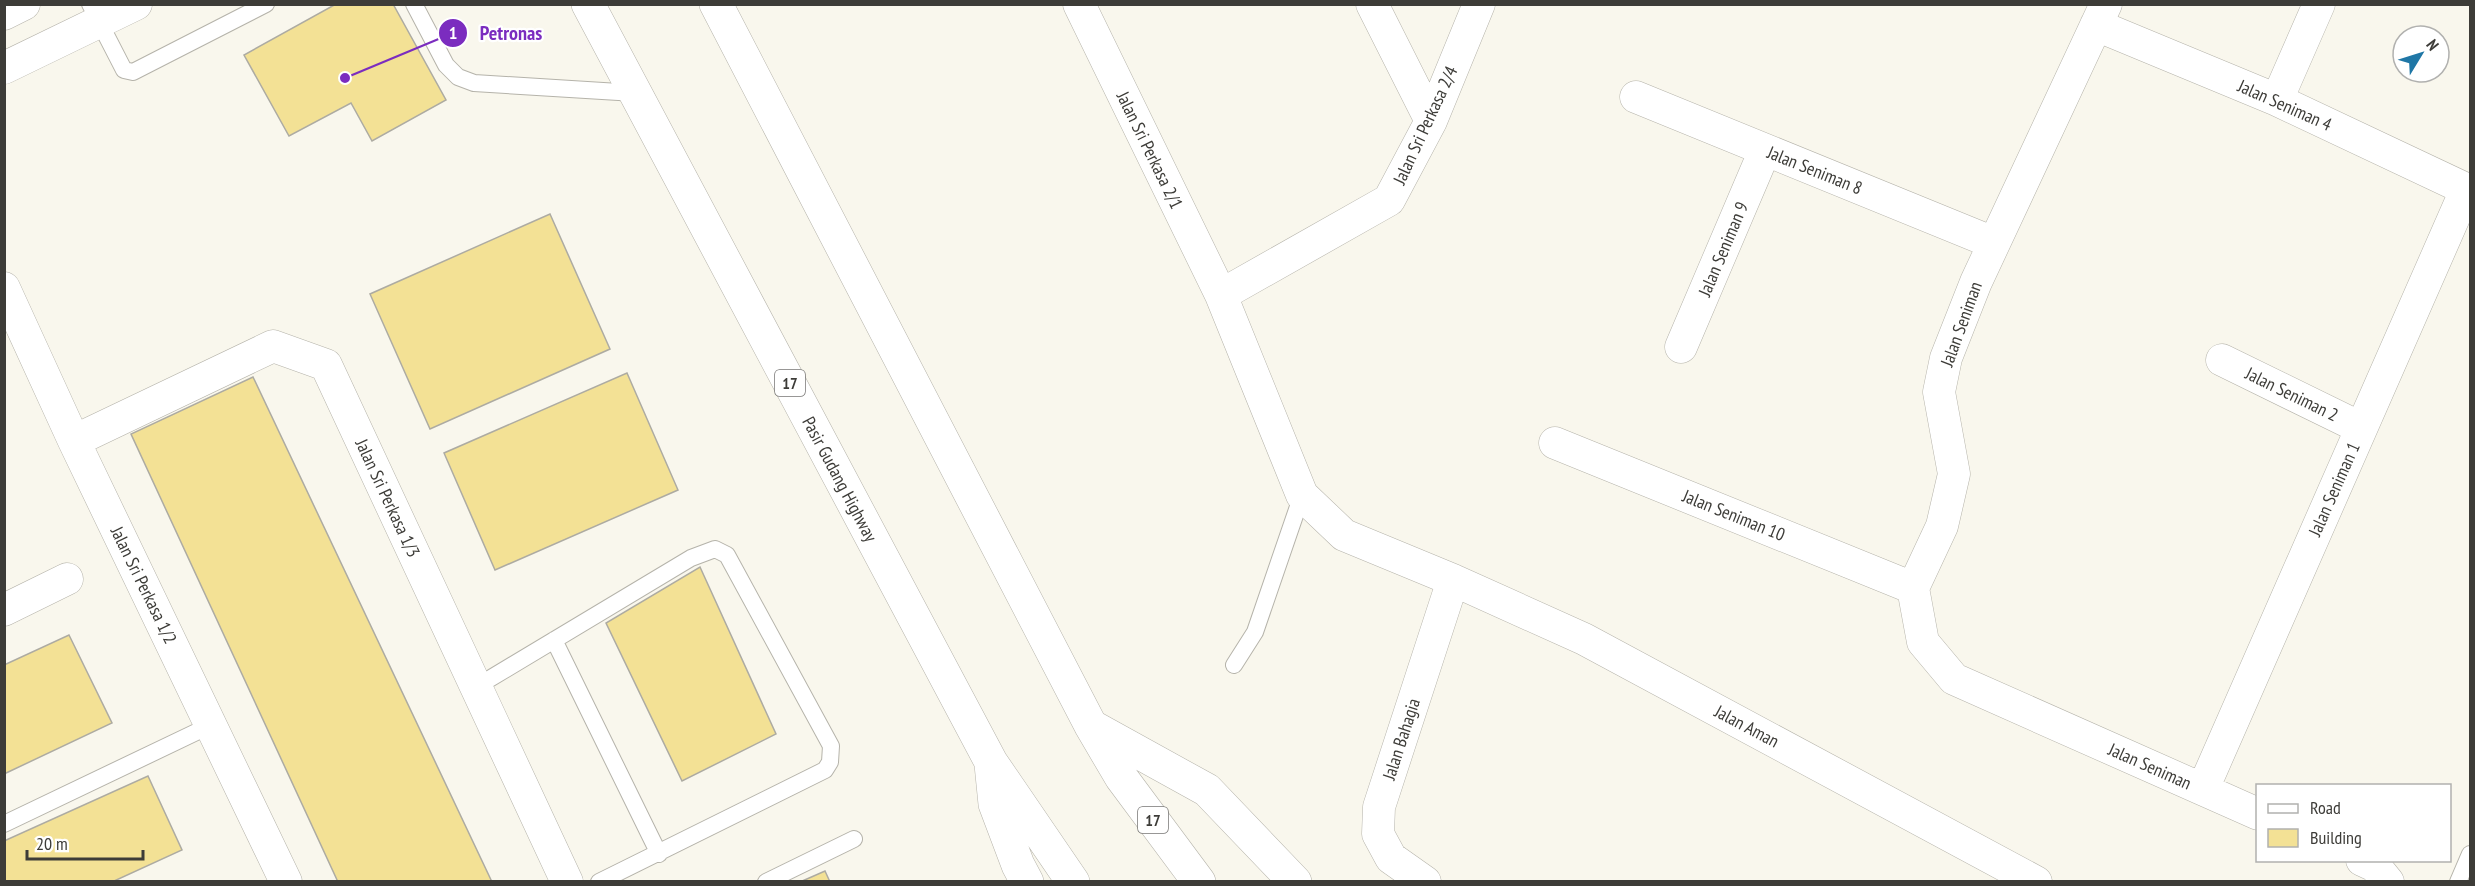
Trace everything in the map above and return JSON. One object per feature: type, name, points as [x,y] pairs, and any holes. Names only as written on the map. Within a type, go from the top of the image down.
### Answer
[{"type":"highway","name":"Pasir Gudang Highway","points":[[588,4],[991,762],[1073,882]]},
{"type":"highway","name":"17","points":[[716,4],[1109,759],[1199,882]]},
{"type":"highway","points":[[1091,726],[1207,790],[1295,882]]},
{"type":"highway","points":[[991,762],[994,804],[1017,865],[1028,882]]},
{"type":"street","points":[[4,14],[24,4]]},
{"type":"street","points":[[4,68],[94,14],[136,4]]},
{"type":"street","name":"Jalan Sri Perkasa 2/1","points":[[1079,4],[1221,295],[1302,495]]},
{"type":"street","points":[[1372,4],[1431,121]]},
{"type":"street","name":"Jalan Sri Perkasa 2/4","points":[[1221,295],[1389,200],[1431,121],[1479,4]]},
{"type":"street","points":[[2277,100],[2319,4]]},
{"type":"street","name":"Jalan Seniman 4","points":[[2101,15],[2468,190]]},
{"type":"street","name":"Jalan Seniman","points":[[2101,15],[1994,243],[1946,358],[1939,392],[1954,474],[1942,526],[1913,588],[1923,642],[1954,679],[2256,813]]},
{"type":"street","name":"Jalan Seniman 8","points":[[1636,97],[1994,243]]},
{"type":"street","name":"Jalan Seniman 9","points":[[1681,347],[1765,150]]},
{"type":"street","name":"Jalan Seniman 1","points":[[2203,789],[2468,190]]},
{"type":"street","name":"Jalan Sri Perkasa 1/2","points":[[4,288],[74,441],[286,882]]},
{"type":"street","name":"Jalan Sri Perkasa 1/3","points":[[74,441],[273,346],[326,365],[567,882]]},
{"type":"street","name":"Jalan Seniman 2","points":[[2222,360],[2361,428]]},
{"type":"street","name":"Jalan Seniman 10","points":[[1555,443],[1913,588]]},
{"type":"street","name":"Jalan Aman","points":[[1302,495],[1344,535],[1453,580],[1584,639],[2036,882]]},
{"type":"street","points":[[4,610],[67,579]]},
{"type":"street","name":"Jalan Bahagia","points":[[1425,882],[1391,858],[1378,834],[1379,807],[1453,580]]},
{"type":"street","points":[[2365,862],[2375,866],[2388,882]]},
{"type":"lane","points":[[94,14],[124,70],[133,72],[266,4]]},
{"type":"lane","points":[[414,4],[446,65],[458,77],[474,83],[636,93]]},
{"type":"lane","points":[[1234,665],[1255,632],[1302,495]]},
{"type":"lane","points":[[476,687],[691,558],[715,549],[727,555],[831,746],[830,762],[825,770],[599,882]]},
{"type":"lane","points":[[554,640],[659,854]]},
{"type":"lane","points":[[4,824],[210,725]]},
{"type":"lane","points":[[766,882],[854,839]]},
{"type":"lane","points":[[2458,882],[2470,854]]},
{"type":"building","points":[[336,4],[393,4],[446,100],[372,141],[351,103],[289,136],[244,55]]},
{"type":"building","points":[[550,214],[610,349],[430,429],[370,294]]},
{"type":"building","points":[[627,373],[678,490],[495,570],[444,453]]},
{"type":"building","points":[[253,377],[492,882],[338,882],[131,434]]},
{"type":"building","points":[[700,567],[776,734],[682,781],[606,623]]},
{"type":"building","points":[[69,635],[112,723],[4,774],[4,665]]},
{"type":"building","points":[[148,776],[182,850],[112,882],[4,882],[4,841]]},
{"type":"building","points":[[825,871],[830,882],[800,882]]},
{"type":"place","name":"Petronas","points":[[345,78]]}]
